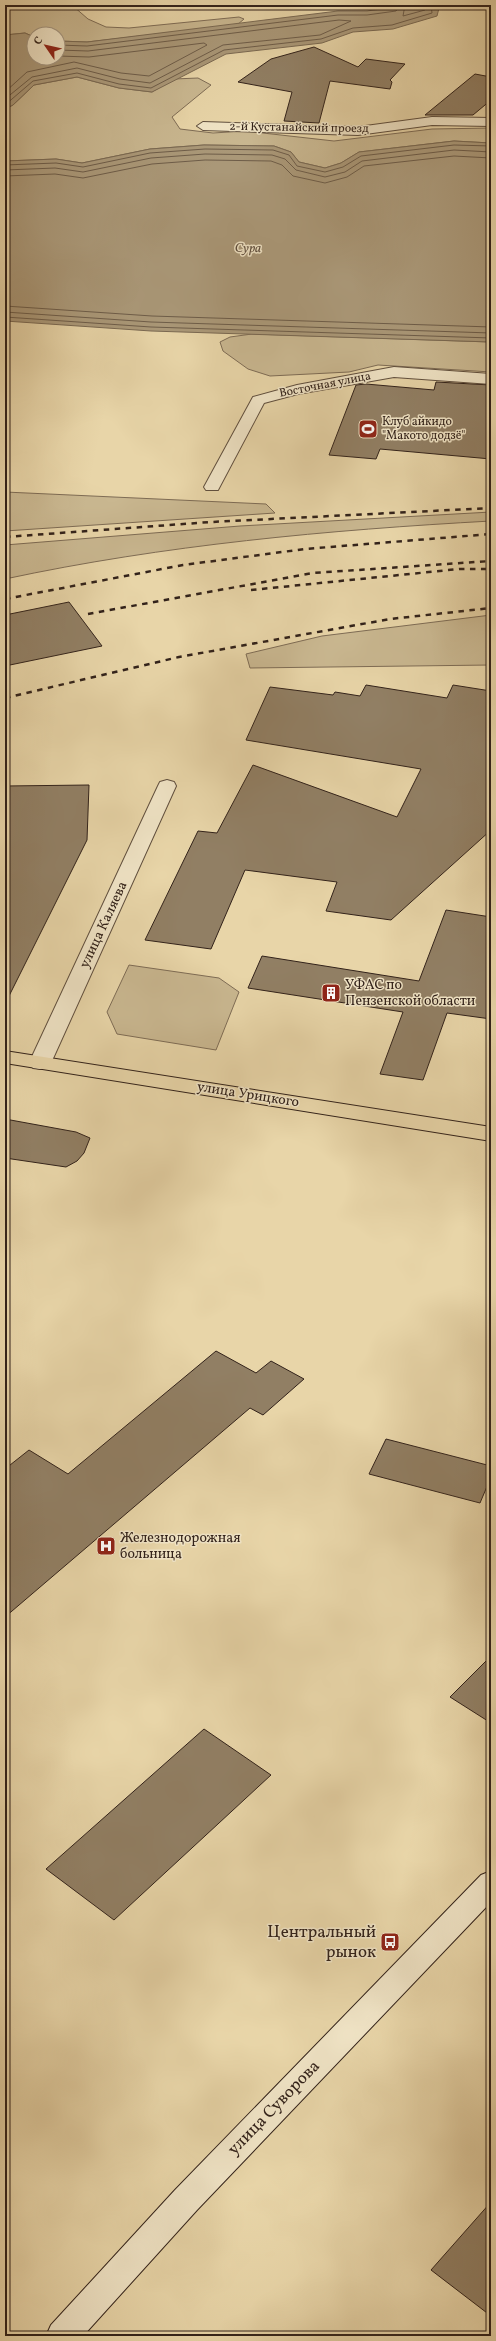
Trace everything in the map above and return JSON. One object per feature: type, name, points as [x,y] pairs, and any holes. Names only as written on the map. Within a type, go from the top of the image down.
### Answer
[{"type":"main road","name":"улица Урицкого","points":[[5,1057],[491,1134]]},
{"type":"street","name":"2-й Кустанайский проезд","points":[[203,126],[358,131],[432,121],[491,122]]},
{"type":"street","name":"Восточная улица","points":[[212,487],[258,400],[297,390],[394,372],[491,379]]},
{"type":"street","name":"улица Каляева","points":[[40,1063],[167,786]]},
{"type":"street","name":"улица Суворова","points":[[62,2336],[186,2200],[491,1883]]},
{"type":"shaded area","points":[[5,5],[73,6],[88,19],[106,27],[129,28],[239,17],[244,19],[237,25],[87,42],[66,41],[66,26],[26,26],[26,33],[5,35]]},
{"type":"shaded area","points":[[77,77],[119,88],[152,92],[174,79],[198,78],[211,85],[172,117],[180,129],[213,133],[245,131],[334,141],[432,129],[491,128],[491,143],[454,141],[359,152],[341,163],[325,168],[299,162],[291,152],[274,146],[204,145],[150,149],[82,163],[56,159],[5,161],[5,109],[13,105],[34,85]]},
{"type":"shaded area","points":[[252,334],[491,342],[491,372],[378,365],[349,372],[270,376],[248,369],[223,351],[220,342],[230,337]]},
{"type":"shaded area","points":[[5,492],[266,504],[275,513],[5,531]]},
{"type":"shaded area","points":[[491,512],[491,521],[308,534],[186,548],[65,567],[5,579],[5,545],[240,526]]},
{"type":"shaded area","points":[[491,615],[491,665],[250,668],[246,654],[322,636]]},
{"type":"shaded area","points":[[129,965],[219,978],[239,992],[216,1050],[117,1034],[107,1012]]},
{"type":"water","points":[[410,5],[439,8],[437,16],[393,29],[353,32],[322,43],[226,54],[152,92],[119,88],[77,77],[34,85],[13,105],[5,109],[5,35],[26,33],[26,66],[66,66],[66,41],[87,42],[338,11],[367,11]]},
{"type":"water","name":"Сура","points":[[454,141],[491,143],[491,342],[151,331],[5,321],[5,161],[56,159],[82,163],[150,149],[204,145],[274,146],[291,152],[299,162],[325,168],[341,163],[359,152]]},
{"type":"building","points":[[314,47],[358,67],[366,59],[405,64],[390,80],[392,82],[390,89],[330,81],[319,123],[284,121],[292,92],[238,82],[271,59]]},
{"type":"building","points":[[475,74],[491,77],[491,100],[473,115],[425,115]]},
{"type":"building","points":[[436,382],[491,385],[491,459],[380,449],[376,459],[329,455],[356,385],[366,384],[434,390]]},
{"type":"building","points":[[69,602],[102,646],[5,666],[5,615]]},
{"type":"building","points":[[366,685],[447,698],[453,685],[491,691],[491,830],[391,920],[326,911],[337,882],[245,870],[211,949],[145,940],[198,831],[217,833],[253,765],[397,817],[421,769],[246,740],[270,687],[333,695],[335,692],[360,696]]},
{"type":"building","points":[[89,785],[87,840],[5,1004],[5,786]]},
{"type":"building","points":[[446,910],[491,917],[491,1019],[447,1013],[423,1080],[380,1074],[403,1012],[248,988],[262,956],[419,981]]},
{"type":"building","points":[[5,1119],[76,1132],[90,1138],[84,1153],[77,1161],[66,1167],[5,1158]]},
{"type":"building","points":[[216,1351],[256,1373],[271,1361],[304,1379],[263,1415],[250,1408],[5,1617],[5,1469],[29,1450],[68,1474]]},
{"type":"building","points":[[386,1439],[491,1466],[491,1477],[480,1503],[369,1474]]},
{"type":"building","points":[[491,1656],[491,1723],[450,1697]]},
{"type":"building","points":[[204,1729],[271,1775],[114,1920],[46,1869]]},
{"type":"building","points":[[491,2202],[491,2316],[431,2270]]},
{"type":"railway","points":[[5,537],[211,522],[491,508]]},
{"type":"railway","points":[[5,599],[183,565],[305,549],[491,534]]},
{"type":"railway","points":[[88,614],[313,573],[491,561]]},
{"type":"railway","points":[[251,590],[459,569],[491,569]]},
{"type":"railway","points":[[5,698],[179,657],[390,619],[491,608]]},
{"type":"place","name":"Клуб айкидо \"Макото додзё\"","points":[[368,429]]},
{"type":"place","name":"УФАС по Пензенской области","points":[[331,993]]},
{"type":"place","name":"Железнодорожная больница","points":[[106,1546]]},
{"type":"place","name":"Центральный рынок","points":[[390,1942]]}]
